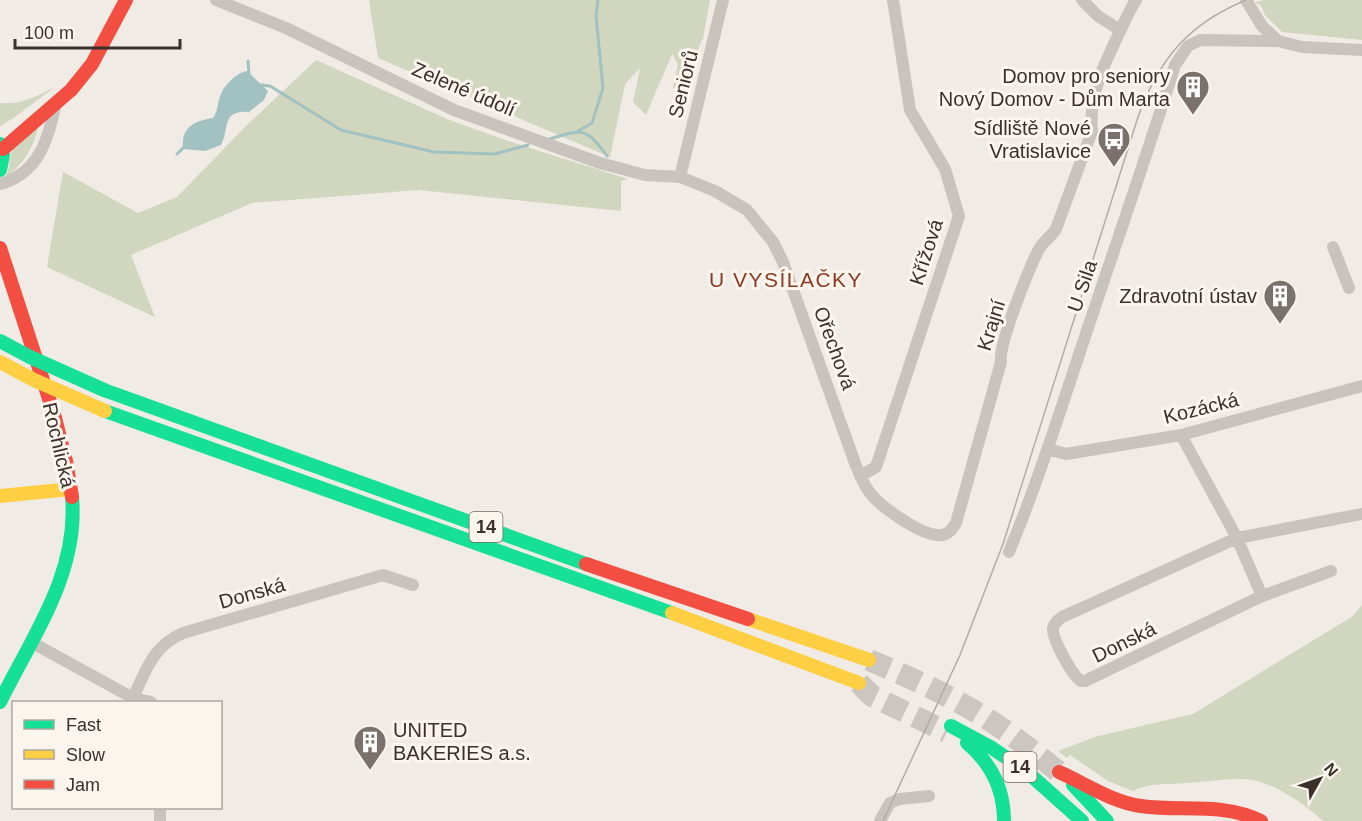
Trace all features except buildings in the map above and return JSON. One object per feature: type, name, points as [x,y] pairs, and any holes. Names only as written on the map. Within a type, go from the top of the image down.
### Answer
[{"type":"main road","points":[[0,170],[3,160],[1,147],[54,114],[92,64],[126,0]]},
{"type":"main road","points":[[0,134],[67,86],[108,36]]},
{"type":"main road","name":"Rochlická","points":[[0,248],[60,437],[74,512],[69,554],[52,600],[0,702]]},
{"type":"main road","name":"14","points":[[0,341],[104,390],[584,563],[869,660]]},
{"type":"main road","name":"14","points":[[0,362],[34,380],[105,411],[742,638],[859,683]]},
{"type":"main road","points":[[0,372],[34,380]]},
{"type":"main road","points":[[0,496],[70,489]]},
{"type":"main road","name":"14","points":[[1005,821],[1004,801],[992,769],[979,753],[949,729],[992,748],[1026,771],[1082,821]]},
{"type":"main road","name":"14","points":[[1107,821],[1059,772],[1084,782],[1105,795],[1136,806],[1233,809],[1259,820]]},
{"type":"main road","points":[[1242,821],[1259,820]]},
{"type":"street","name":"Zelené údolí","points":[[216,0],[286,28],[454,110],[600,163],[645,175],[680,177]]},
{"type":"street","points":[[243,11],[252,0]]},
{"type":"street","name":"Seniorů","points":[[680,177],[723,0]]},
{"type":"street","name":"Křížová","points":[[860,476],[876,467],[959,216],[945,169],[910,110],[893,0]]},
{"type":"street","points":[[1082,0],[1098,16],[1120,30],[1137,0]]},
{"type":"street","points":[[1246,0],[1262,26],[1278,41],[1302,48],[1362,50]]},
{"type":"street","name":"Krajní","points":[[860,476],[876,500],[900,518],[934,535],[941,535],[952,530],[956,523],[1001,362],[1000,356],[1008,327],[1039,248],[1056,229],[1092,130],[1094,91],[1120,30]]},
{"type":"street","name":"U Sila","points":[[1009,552],[1048,449],[1175,65],[1188,46],[1200,40],[1278,41]]},
{"type":"street","points":[[0,184],[12,180],[27,169],[40,154],[54,114]]},
{"type":"street","name":"Ořechová","points":[[680,177],[738,203],[747,210],[773,242],[793,288],[860,476]]},
{"type":"street","points":[[1333,248],[1349,288]]},
{"type":"street","name":"Kozácká","points":[[1048,449],[1066,454],[1181,435],[1362,386]]},
{"type":"street","points":[[1181,435],[1236,538],[1263,596]]},
{"type":"street","name":"Donská","points":[[1331,571],[1263,596],[1085,681],[1081,681],[1072,673],[1053,633],[1055,623],[1062,617],[1236,538],[1362,514]]},
{"type":"street","name":"Donská","points":[[133,698],[153,656],[162,645],[183,633],[383,575],[412,585]]},
{"type":"street","points":[[31,642],[133,698],[146,701]]},
{"type":"street","points":[[880,821],[890,803],[900,799],[929,796]]},
{"type":"green space","points":[[369,0],[710,0],[703,38],[680,89],[673,88],[678,64],[672,54],[646,115],[633,102],[640,68],[625,84],[610,157],[378,58]]},
{"type":"green space","points":[[1264,0],[1362,0],[1362,40],[1282,32],[1256,2]]},
{"type":"green space","points":[[316,60],[447,119],[628,179],[621,181],[621,211],[419,190],[252,203],[131,255],[155,317],[47,267],[63,172],[138,213],[177,197],[245,127]]},
{"type":"green space","points":[[55,87],[0,126],[0,103],[22,101]]},
{"type":"green space","points":[[39,124],[27,154],[18,167],[5,178],[13,149]]},
{"type":"green space","points":[[1362,605],[1362,821],[1323,821],[1290,796],[1271,786],[1252,780],[1228,779],[1160,784],[1133,791],[1108,781],[1070,755],[1067,758],[1058,751],[1098,736],[1193,714],[1353,616]]},
{"type":"water","points":[[247,71],[268,91],[264,100],[249,112],[240,112],[230,117],[221,145],[205,151],[183,149],[184,135],[190,126],[213,118],[225,87],[236,76]]},
{"type":"waterway","points":[[578,131],[592,123],[603,88],[596,16],[598,0]]},
{"type":"waterway","points":[[248,61],[249,74]]},
{"type":"waterway","points":[[261,85],[270,86],[341,130],[434,152],[495,154],[528,145]]},
{"type":"waterway","points":[[549,139],[582,132],[593,139],[607,156]]},
{"type":"waterway","points":[[177,154],[185,146]]},
{"type":"tunnel","points":[[869,660],[963,704],[1010,734],[1059,772]]},
{"type":"tunnel","points":[[859,683],[872,696],[947,732]]},
{"type":"tram line","points":[[883,821],[960,655],[1003,544],[1146,96],[1166,61],[1192,32],[1208,20],[1246,0]]},
{"type":"traffic: fast","points":[[0,144],[3,155],[0,170]]},
{"type":"traffic: fast","points":[[0,341],[104,390]]},
{"type":"traffic: fast","points":[[104,390],[586,564]]},
{"type":"traffic: fast","points":[[105,411],[672,613]]},
{"type":"traffic: fast","points":[[0,702],[39,629],[61,578],[72,525],[72,497]]},
{"type":"traffic: fast","points":[[951,726],[992,748],[1026,771],[1082,821]]},
{"type":"traffic: fast","points":[[967,743],[990,768],[995,778],[1002,798],[1004,821]]},
{"type":"traffic: fast","points":[[1073,785],[1107,821]]},
{"type":"traffic: slow","points":[[0,362],[34,380],[105,411]]},
{"type":"traffic: slow","points":[[0,496],[71,489]]},
{"type":"traffic: slow","points":[[672,613],[859,683]]},
{"type":"traffic: slow","points":[[748,619],[869,660]]},
{"type":"traffic: jam","points":[[3,149],[71,90],[92,64],[126,0]]},
{"type":"traffic: jam","points":[[0,248],[54,414],[72,497]]},
{"type":"traffic: jam","points":[[586,564],[748,619]]},
{"type":"traffic: jam","points":[[1059,772],[1109,797],[1130,804],[1156,808],[1217,809],[1232,811],[1261,821]]},
{"type":"place","name":"Domov pro seniory Nový Domov - Dům Marta","points":[[1193,116]]},
{"type":"place","name":"Sídliště Nové Vratislavice","points":[[1114,168]]},
{"type":"place","name":"Zdravotní ústav","points":[[1280,325]]},
{"type":"place","name":"UNITED BAKERIES a.s.","points":[[370,771]]},
{"type":"district","name":"U VYSÍLAČKY","points":[[786,280]]}]
